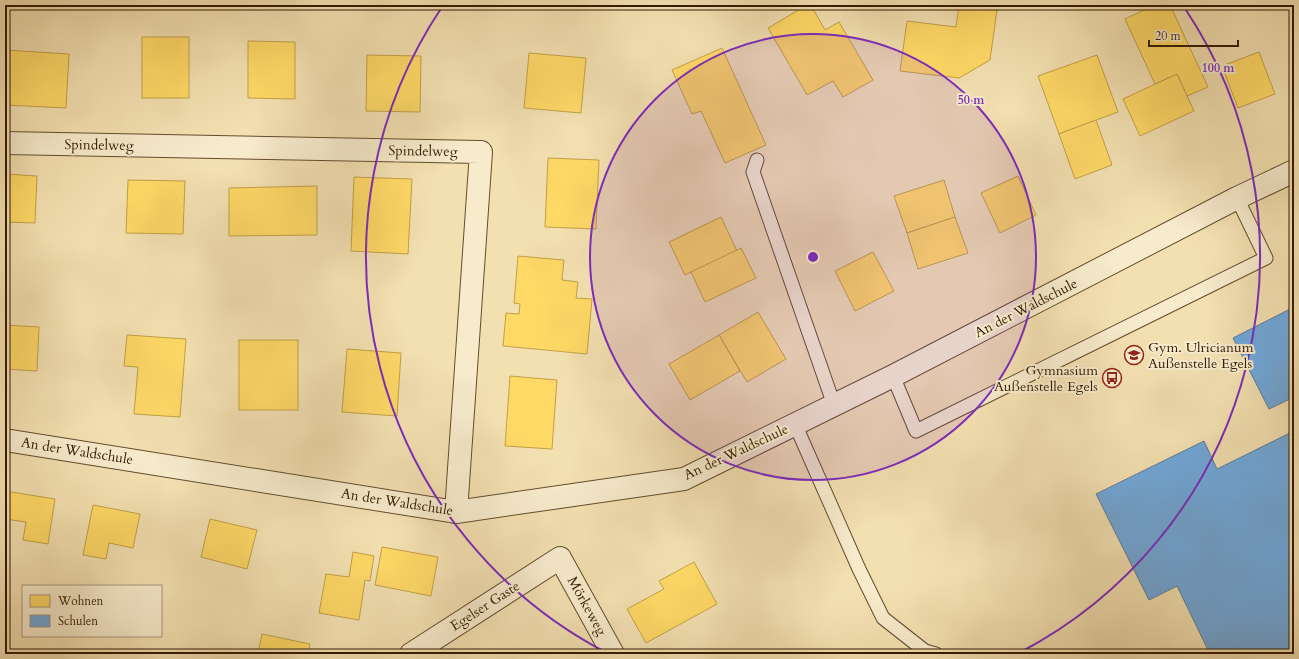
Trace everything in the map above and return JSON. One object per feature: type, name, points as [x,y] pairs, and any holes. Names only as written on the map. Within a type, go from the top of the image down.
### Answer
[{"type":"street","name":"Spindelweg","points":[[5,143],[481,152],[456,512]]},
{"type":"street","name":"An der Waldschule","points":[[5,440],[456,512],[684,479],[893,376],[1237,198],[1294,171]]},
{"type":"street","name":"Egelser Gaste","points":[[411,654],[560,558]]},
{"type":"street","name":"Mörkeweg","points":[[560,558],[613,654]]},
{"type":"lane","points":[[756,160],[753,172],[834,405]]},
{"type":"lane","points":[[893,376],[916,431],[1266,258],[1237,198]]},
{"type":"lane","points":[[796,424],[859,569],[883,618],[925,651],[936,654]]},
{"type":"building: Wohnen","points":[[807,5],[811,5],[825,30],[839,22],[873,80],[843,97],[833,81],[807,95],[768,28]]},
{"type":"building: Wohnen","points":[[959,5],[997,10],[990,60],[959,78],[900,71],[907,21],[956,27]]},
{"type":"building: Wohnen","points":[[1155,5],[1170,5],[1208,87],[1187,96],[1177,74],[1155,84],[1125,19]]},
{"type":"building: Wohnen","points":[[142,37],[189,37],[189,98],[142,98]]},
{"type":"building: Wohnen","points":[[248,41],[295,42],[295,99],[248,98]]},
{"type":"building: Wohnen","points":[[722,48],[766,145],[725,163],[701,111],[692,114],[672,70]]},
{"type":"building: Wohnen","points":[[5,50],[69,54],[66,108],[5,105]]},
{"type":"building: Wohnen","points":[[1259,52],[1275,94],[1238,108],[1222,66]]},
{"type":"building: Wohnen","points":[[529,53],[586,58],[581,113],[524,108]]},
{"type":"building: Wohnen","points":[[367,55],[421,56],[420,112],[366,111]]},
{"type":"building: Wohnen","points":[[1097,55],[1118,112],[1059,134],[1038,76]]},
{"type":"building: Wohnen","points":[[1177,74],[1194,111],[1140,136],[1123,99]]},
{"type":"building: Wohnen","points":[[1096,120],[1112,165],[1075,179],[1059,134]]},
{"type":"building: Wohnen","points":[[548,158],[599,160],[596,229],[545,227]]},
{"type":"building: Wohnen","points":[[5,174],[37,176],[35,223],[5,222]]},
{"type":"building: Wohnen","points":[[1018,176],[1036,215],[1000,233],[981,193]]},
{"type":"building: Wohnen","points":[[354,177],[412,179],[408,254],[351,251]]},
{"type":"building: Wohnen","points":[[128,180],[185,181],[183,234],[126,233]]},
{"type":"building: Wohnen","points":[[944,180],[955,217],[907,233],[894,196]]},
{"type":"building: Wohnen","points":[[317,186],[317,235],[229,236],[229,188]]},
{"type":"building: Wohnen","points":[[721,217],[737,251],[685,275],[669,242]]},
{"type":"building: Wohnen","points":[[955,217],[968,253],[918,269],[907,233]]},
{"type":"building: Wohnen","points":[[741,248],[756,278],[705,302],[691,272]]},
{"type":"building: Wohnen","points":[[873,252],[894,291],[855,311],[835,271]]},
{"type":"building: Wohnen","points":[[518,256],[564,260],[562,280],[578,282],[576,298],[592,299],[587,354],[503,346],[506,313],[519,314],[520,304],[514,303]]},
{"type":"building: Wohnen","points":[[758,312],[786,359],[747,382],[719,335]]},
{"type":"building: Wohnen","points":[[5,325],[39,327],[37,371],[5,369]]},
{"type":"building: Wohnen","points":[[127,335],[186,339],[180,417],[134,414],[138,367],[124,366]]},
{"type":"building: Wohnen","points":[[719,335],[740,371],[690,400],[669,364]]},
{"type":"building: Wohnen","points":[[239,340],[298,340],[298,410],[239,410]]},
{"type":"building: Wohnen","points":[[347,349],[401,353],[397,416],[342,412]]},
{"type":"building: Wohnen","points":[[510,376],[557,380],[552,449],[505,446]]},
{"type":"building: Wohnen","points":[[5,491],[55,499],[48,544],[23,540],[26,522],[5,519]]},
{"type":"building: Wohnen","points":[[93,505],[140,514],[133,548],[109,543],[106,559],[83,555]]},
{"type":"building: Wohnen","points":[[210,519],[257,530],[247,569],[201,557]]},
{"type":"building: Wohnen","points":[[382,547],[438,557],[431,596],[375,585]]},
{"type":"building: Wohnen","points":[[353,552],[374,556],[370,581],[365,580],[359,620],[319,613],[326,574],[349,577]]},
{"type":"building: Wohnen","points":[[694,562],[717,604],[646,643],[627,609],[664,589],[659,581]]},
{"type":"building: Wohnen","points":[[262,634],[310,644],[308,654],[258,654]]},
{"type":"building: Schulen","points":[[1294,307],[1294,397],[1269,409],[1233,338]]},
{"type":"building: Schulen","points":[[1294,431],[1294,652],[1290,654],[1210,654],[1177,586],[1149,600],[1096,494],[1204,441],[1217,469]]},
{"type":"place","name":"Gym. Ulricianum Außenstelle Egels","points":[[1134,355]]},
{"type":"place","name":"Gymnasium Außenstelle Egels","points":[[1112,378]]}]
